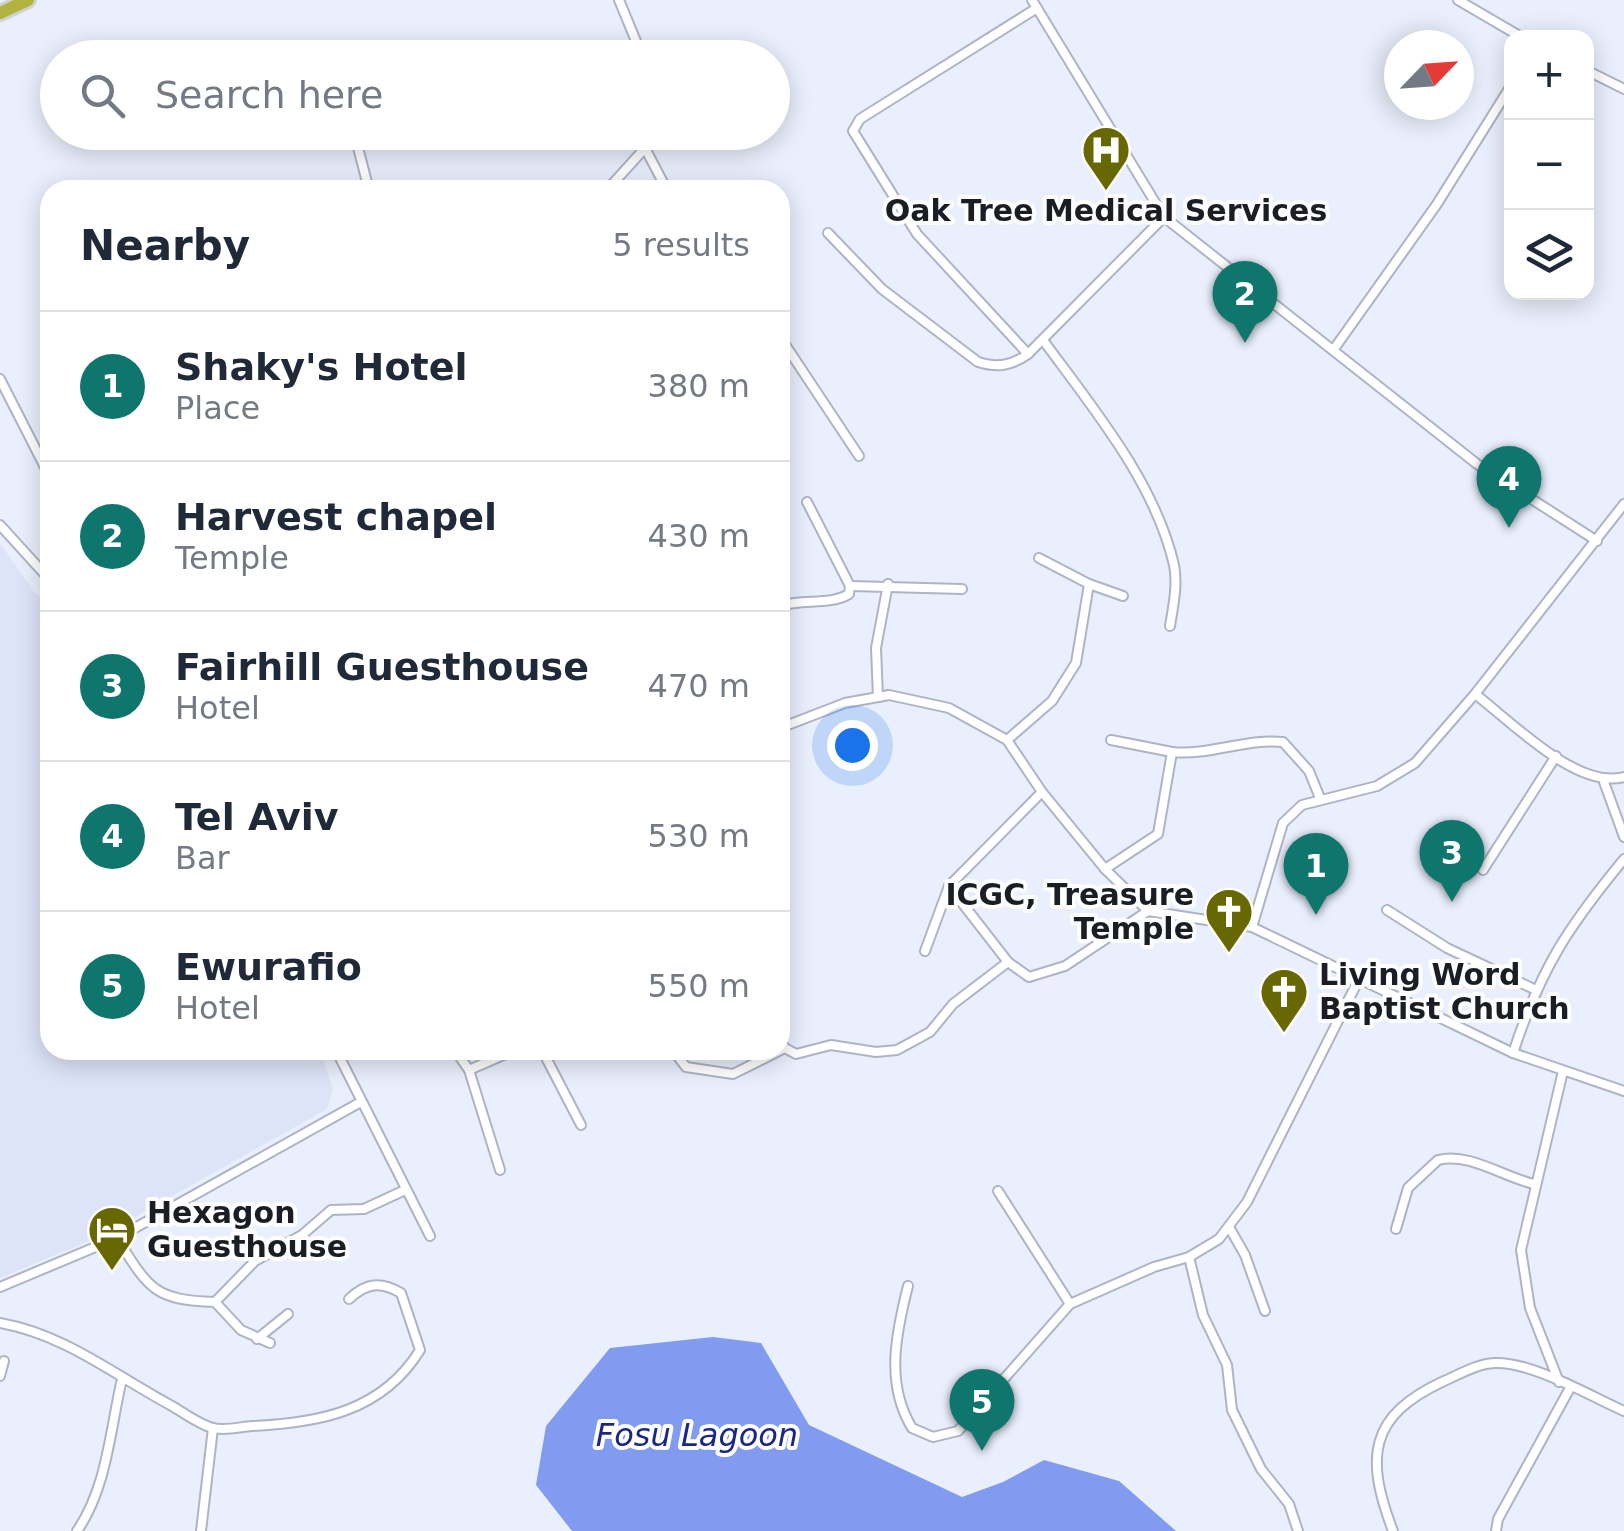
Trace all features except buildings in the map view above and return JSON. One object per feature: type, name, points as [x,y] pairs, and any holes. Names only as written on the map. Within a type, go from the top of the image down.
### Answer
[{"type":"highway","points":[[0,13],[28,0]]},
{"type":"street","points":[[619,0],[636,40]]},
{"type":"street","points":[[1458,0],[1509,30]]},
{"type":"street","points":[[1028,354],[917,234],[853,131],[860,119],[1034,4],[1164,217],[1499,480],[1597,541]]},
{"type":"street","points":[[1594,74],[1624,89]]},
{"type":"street","points":[[1334,349],[1438,204],[1504,97]]},
{"type":"street","points":[[359,150],[367,180]]},
{"type":"street","points":[[616,180],[642,150]]},
{"type":"street","points":[[645,150],[662,180]]},
{"type":"street","points":[[828,232],[882,290],[978,362],[994,366],[1016,363],[1028,354],[1164,217]]},
{"type":"street","points":[[1043,340],[1086,399],[1150,503],[1174,566],[1170,626]]},
{"type":"street","points":[[790,352],[858,456]]},
{"type":"street","points":[[0,379],[40,457]]},
{"type":"street","points":[[790,603],[839,600],[849,594],[850,586],[807,502]]},
{"type":"street","points":[[1252,927],[1283,823],[1302,805],[1393,779],[1415,763],[1476,694],[1624,504]]},
{"type":"street","points":[[0,525],[40,569]]},
{"type":"street","points":[[1039,558],[1089,584],[1123,596]]},
{"type":"street","points":[[850,586],[888,584],[962,589]]},
{"type":"street","points":[[878,696],[876,648],[888,584]]},
{"type":"street","points":[[1007,740],[1052,700],[1076,663],[1089,584]]},
{"type":"street","points":[[1476,694],[1556,756],[1604,782],[1624,778]]},
{"type":"street","points":[[790,721],[845,702],[878,696],[918,699],[949,708],[1007,740],[1042,792],[1105,869],[1148,911],[1252,927],[1512,1053],[1624,1091]]},
{"type":"street","points":[[1111,740],[1172,752],[1214,752],[1262,740],[1283,742],[1310,771],[1320,798]]},
{"type":"street","points":[[1105,869],[1158,834],[1172,752]]},
{"type":"street","points":[[1483,870],[1556,756]]},
{"type":"street","points":[[1604,782],[1624,836]]},
{"type":"street","points":[[925,951],[949,886],[1042,792]]},
{"type":"street","points":[[1512,1053],[1534,989],[1559,941],[1624,859]]},
{"type":"street","points":[[949,886],[1008,962],[1029,977],[1040,977],[1084,955],[1148,911]]},
{"type":"street","points":[[1387,910],[1447,948],[1534,989]]},
{"type":"street","points":[[790,1050],[796,1054],[831,1045],[876,1052],[896,1050],[930,1032],[953,1004],[1008,962]]},
{"type":"street","points":[[908,1286],[892,1348],[905,1417],[912,1428],[932,1437],[958,1431],[1070,1304],[1188,1257],[1230,1227],[1247,1202],[1358,979]]},
{"type":"street","points":[[340,1060],[430,1236]]},
{"type":"street","points":[[462,1060],[469,1070],[500,1170]]},
{"type":"street","points":[[469,1070],[492,1060]]},
{"type":"street","points":[[547,1060],[580,1125]]},
{"type":"street","points":[[681,1060],[686,1067],[733,1074],[757,1060]]},
{"type":"street","points":[[1558,1382],[1526,1289],[1522,1250],[1534,1184],[1563,1071]]},
{"type":"street","points":[[0,1287],[117,1238],[359,1103]]},
{"type":"street","points":[[1396,1229],[1408,1188],[1438,1160],[1466,1159],[1505,1178],[1534,1184]]},
{"type":"street","points":[[117,1238],[160,1294],[178,1302],[215,1302],[255,1260],[302,1235],[331,1210],[364,1210],[405,1190]]},
{"type":"street","points":[[998,1191],[1070,1304]]},
{"type":"street","points":[[1230,1227],[1245,1254],[1264,1311]]},
{"type":"street","points":[[1188,1257],[1203,1315],[1227,1365],[1232,1410],[1261,1469],[1288,1504],[1298,1531]]},
{"type":"street","points":[[0,1322],[58,1338],[122,1379],[213,1428],[328,1420],[398,1377],[420,1350],[401,1293],[376,1284],[359,1289],[349,1299]]},
{"type":"street","points":[[215,1302],[241,1330],[270,1344]]},
{"type":"street","points":[[257,1339],[288,1314]]},
{"type":"street","points":[[0,1376],[4,1360]]},
{"type":"street","points":[[1393,1531],[1374,1466],[1379,1438],[1394,1412],[1434,1386],[1496,1363],[1558,1382],[1624,1411]]},
{"type":"street","points":[[77,1531],[100,1481],[122,1379]]},
{"type":"street","points":[[1496,1531],[1498,1519],[1570,1388]]},
{"type":"street","points":[[201,1531],[213,1428]]},
{"type":"shaded area","points":[[0,543],[40,597],[40,1060],[323,1060],[333,1089],[327,1109],[101,1236],[0,1278]]},
{"type":"water","name":"Fosu Lagoon","points":[[713,1337],[761,1343],[809,1425],[962,1497],[1003,1482],[1044,1460],[1119,1481],[1176,1531],[572,1531],[536,1485],[546,1426],[610,1348]]},
{"type":"place","name":"Oak Tree Medical Services","points":[[1106,192]]},
{"type":"place","name":"Harvest chapel","points":[[1245,343]]},
{"type":"place","name":"Tel Aviv","points":[[1509,528]]},
{"type":"place","name":"Fairhill Guesthouse","points":[[1452,902]]},
{"type":"place","name":"Shaky's Hotel","points":[[1316,915]]},
{"type":"place","name":"ICGC, Treasure Temple","points":[[1229,954]]},
{"type":"place","name":"Living Word Baptist Church","points":[[1284,1034]]},
{"type":"place","name":"Hexagon Guesthouse","points":[[112,1272]]},
{"type":"place","name":"Ewurafio","points":[[982,1451]]}]
